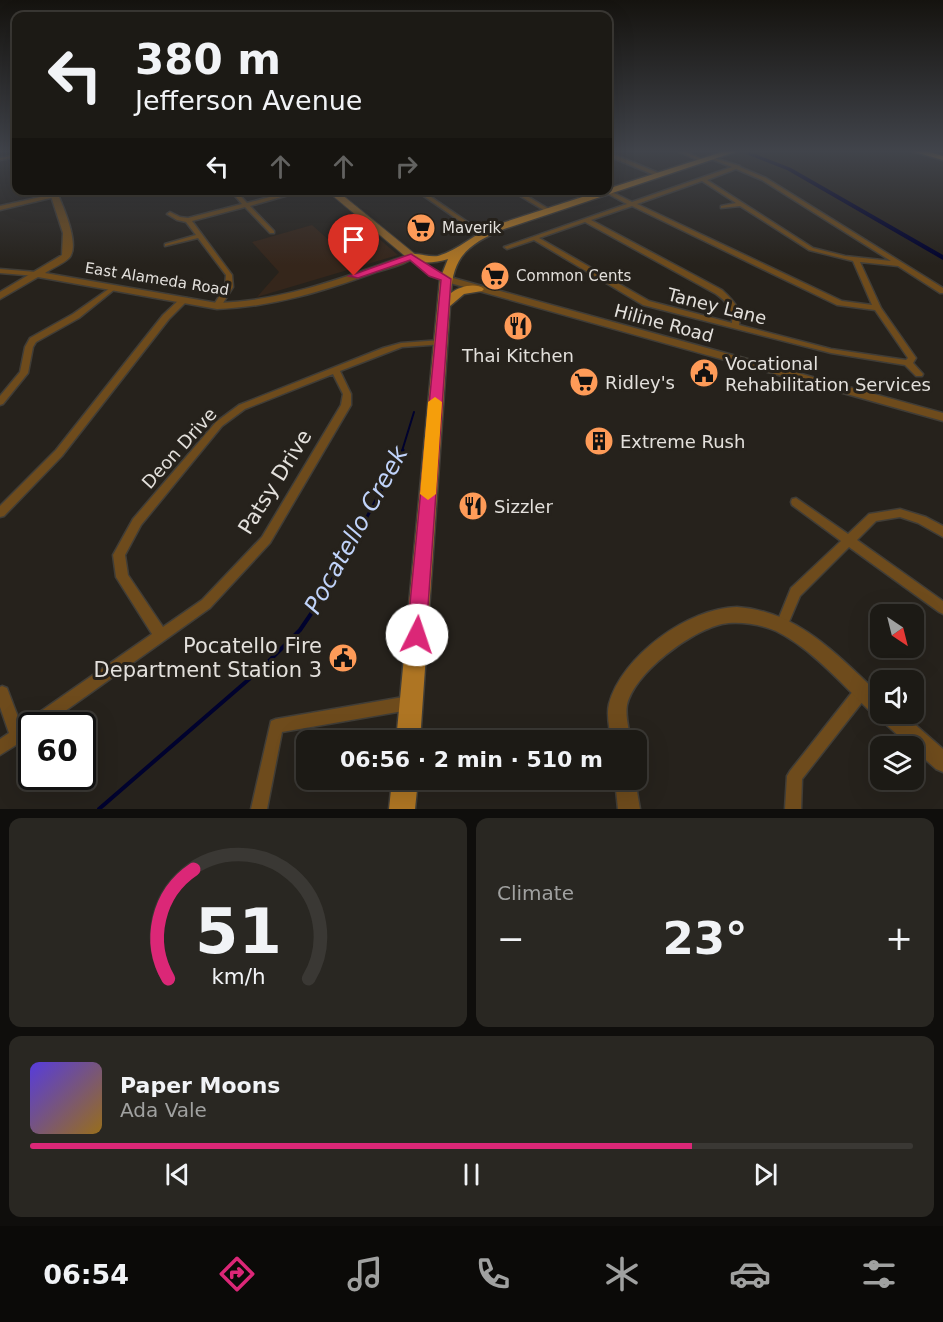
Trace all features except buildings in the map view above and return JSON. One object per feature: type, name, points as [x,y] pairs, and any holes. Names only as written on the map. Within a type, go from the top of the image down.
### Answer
[{"type":"main road","points":[[336,195],[433,273],[446,279]]},
{"type":"main road","points":[[411,256],[434,260],[455,254],[482,234],[594,195]]},
{"type":"main road","points":[[409,730],[446,303],[446,279],[455,254]]},
{"type":"main road","points":[[446,303],[461,291],[478,289]]},
{"type":"main road","points":[[402,809],[404,790]]},
{"type":"street","points":[[507,247],[677,189]]},
{"type":"street","points":[[717,189],[799,243],[829,255],[901,264]]},
{"type":"street","points":[[780,189],[943,291]]},
{"type":"street","points":[[612,194],[840,303],[877,308]]},
{"type":"street","points":[[0,208],[46,195]]},
{"type":"street","points":[[0,296],[66,256],[70,244],[54,195]]},
{"type":"street","points":[[237,195],[272,232]]},
{"type":"street","points":[[170,214],[179,219],[188,220],[285,195]]},
{"type":"street","points":[[424,195],[482,234]]},
{"type":"street","points":[[521,195],[549,211]]},
{"type":"street","points":[[723,207],[741,204]]},
{"type":"street","points":[[188,220],[229,275],[229,287],[217,306]]},
{"type":"street","points":[[586,220],[719,292],[735,308],[735,326]]},
{"type":"street","points":[[167,244],[199,236]]},
{"type":"street","name":"Taney Lane","points":[[535,238],[646,303],[831,351],[908,363]]},
{"type":"street","name":"East Alameda Road","points":[[0,271],[36,274],[217,306],[237,306],[282,299],[411,256]]},
{"type":"street","points":[[856,260],[877,308],[912,358],[908,363],[919,374]]},
{"type":"street","name":"Hiline Road","points":[[446,279],[943,417]]},
{"type":"street","points":[[0,402],[24,373],[29,347],[33,340],[76,316],[113,288]]},
{"type":"street","points":[[0,513],[59,453],[166,317],[184,300]]},
{"type":"street","name":"Deon Drive","points":[[160,634],[123,577],[119,555],[137,522],[219,424],[256,400],[401,345],[441,342]]},
{"type":"street","name":"Patsy Drive","points":[[0,748],[206,604],[266,540],[346,405],[347,394],[335,370]]},
{"type":"street","points":[[796,502],[943,608]]},
{"type":"street","points":[[782,626],[795,591],[873,517],[883,513],[900,513],[922,520],[943,532]]},
{"type":"street","points":[[620,730],[617,706],[625,685],[654,654],[697,626],[722,616],[750,616],[782,626],[870,698]]},
{"type":"street","points":[[793,809],[795,776],[862,691]]},
{"type":"street","points":[[2,693],[17,735]]},
{"type":"street","points":[[259,809],[276,726],[412,702]]},
{"type":"street","points":[[900,724],[943,762]]},
{"type":"street","points":[[627,790],[629,809]]},
{"type":"shaded area","points":[[312,225],[331,242],[370,231],[398,255],[257,297],[279,272],[252,242]]},
{"type":"waterway","points":[[823,189],[943,258]]},
{"type":"waterway","name":"Pocatello Creek","points":[[402,451],[414,412]]},
{"type":"waterway","name":"Pocatello Creek","points":[[314,609],[403,450]]},
{"type":"waterway","name":"Pocatello Creek","points":[[99,809],[263,667],[300,630],[315,608]]},
{"type":"slow traffic","points":[[428,494],[435,402]]},
{"type":"place","name":"Maverik","points":[[421,228]]},
{"type":"place","name":"Common Cents","points":[[495,276]]},
{"type":"place","name":"Thai Kitchen","points":[[518,326]]},
{"type":"place","name":"Vocational Rehabilitation Services","points":[[704,373]]},
{"type":"place","name":"Ridley's","points":[[584,382]]},
{"type":"place","name":"Extreme Rush","points":[[599,441]]},
{"type":"place","name":"Sizzler","points":[[473,506]]},
{"type":"place","name":"Pocatello Fire Department Station 3","points":[[343,658]]},
{"type":"route","points":[[354,276],[411,256],[433,273],[446,279],[446,303],[432,438],[417,635]]}]
